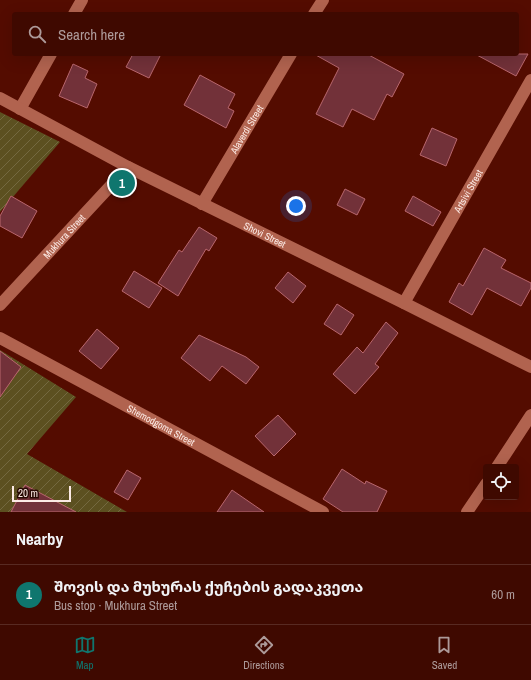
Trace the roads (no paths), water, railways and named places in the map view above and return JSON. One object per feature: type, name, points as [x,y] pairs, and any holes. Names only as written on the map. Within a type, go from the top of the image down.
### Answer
[{"type":"street","points":[[75,12],[82,0]]},
{"type":"street","points":[[315,12],[322,0]]},
{"type":"street","points":[[20,109],[50,56]]},
{"type":"street","name":"Alaverdi Street","points":[[202,204],[289,56]]},
{"type":"street","name":"Artsivi Street","points":[[404,303],[531,80]]},
{"type":"street","name":"Shovi Street","points":[[0,98],[128,167],[531,367]]},
{"type":"street","name":"Mukhura Street","points":[[0,305],[128,167]]},
{"type":"street","name":"Shemodgoma Street","points":[[0,338],[323,512]]},
{"type":"street","points":[[499,464],[530,419]]},
{"type":"street","points":[[467,512],[483,488]]},
{"type":"place","name":"შოვის და მუხურას ქუჩების გადაკვეთა","points":[[122,183]]}]
